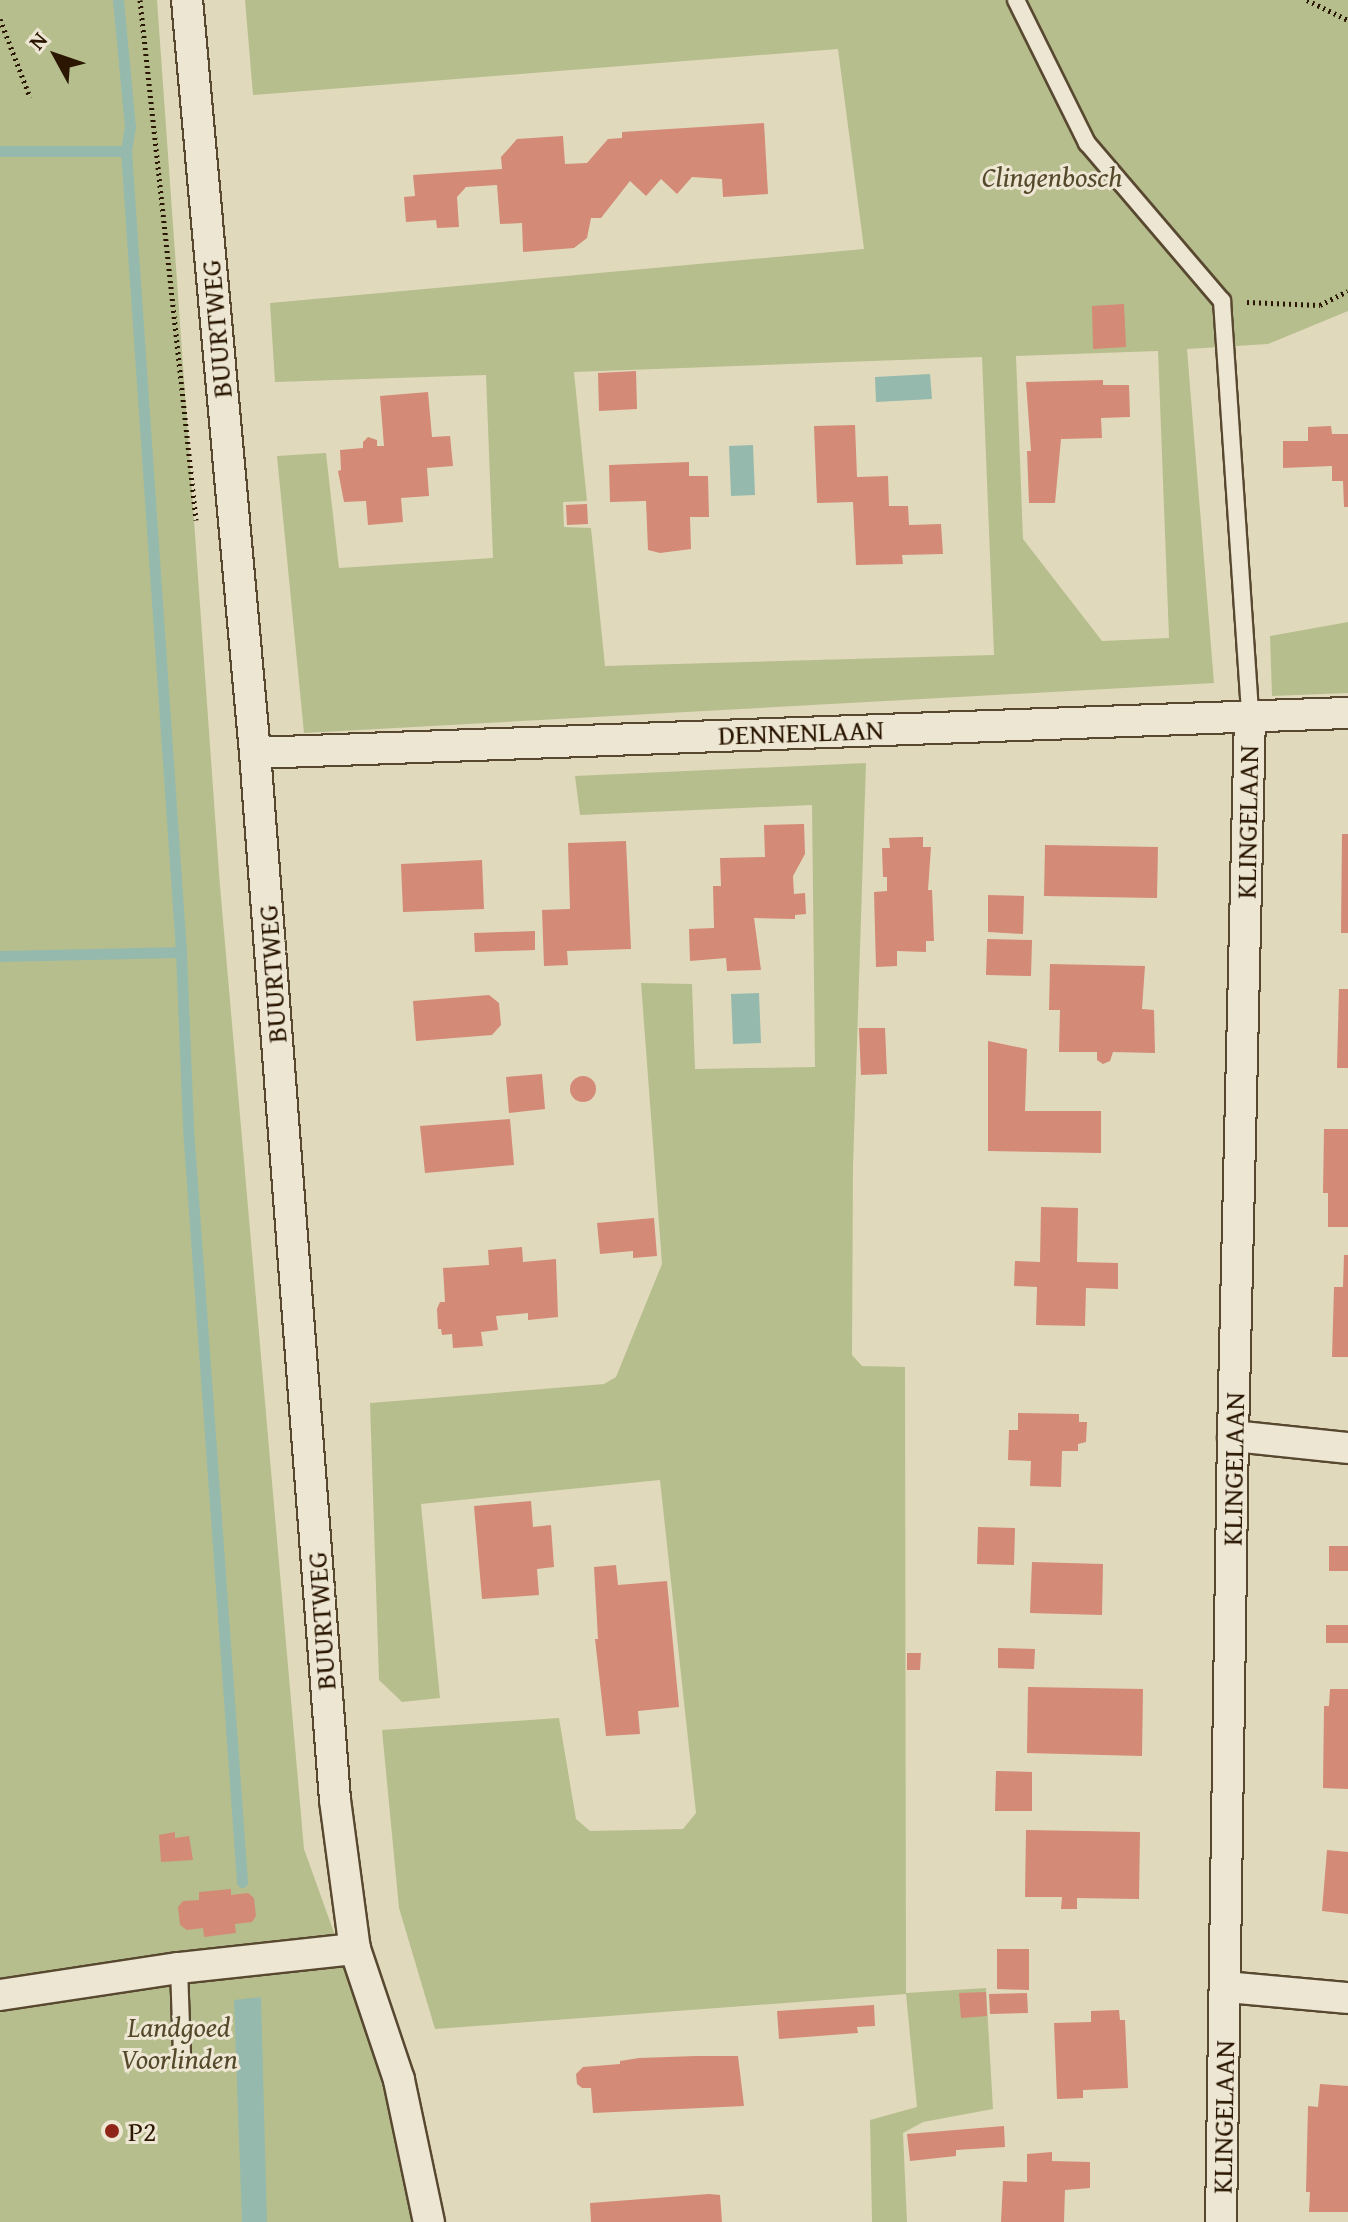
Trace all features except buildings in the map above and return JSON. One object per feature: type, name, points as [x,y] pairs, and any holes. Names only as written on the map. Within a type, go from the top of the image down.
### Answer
[{"type":"street","name":"BUURTWEG","points":[[187,0],[255,753],[335,1800],[355,1949],[399,2080],[429,2222]]},
{"type":"street","name":"DENNENLAAN","points":[[255,753],[1348,713]]},
{"type":"street","name":"KLINGELAAN","points":[[1221,2222],[1233,1436],[1250,717]]},
{"type":"street","points":[[1233,1436],[1348,1448]]},
{"type":"street","points":[[0,1995],[179,1968],[355,1949]]},
{"type":"street","points":[[1226,1987],[1348,1998]]},
{"type":"lane","points":[[1016,0],[1087,143],[1222,301],[1250,717]]},
{"type":"lane","points":[[179,1968],[182,2056]]},
{"type":"path","points":[[140,0],[198,534]]},
{"type":"path","points":[[1307,0],[1348,20]]},
{"type":"path","points":[[0,19],[30,97]]},
{"type":"path","points":[[1222,301],[1320,305],[1348,291]]},
{"type":"green space","name":"Landgoed Voorlinden","points":[[0,0],[157,0],[220,886],[304,1849],[351,1980],[400,2146],[412,2222],[0,2222]]},
{"type":"green space","name":"Clingenbosch","points":[[245,0],[1348,0],[1348,311],[1268,344],[1187,349],[1214,683],[304,733],[277,456],[326,453],[339,568],[493,558],[486,375],[275,382],[270,303],[864,249],[838,49],[253,95]],"holes":[[[1158,351],[1169,638],[1102,641],[1023,539],[1016,356]],[[982,357],[994,655],[605,666],[591,528],[564,527],[563,502],[587,501],[574,372]]]},
{"type":"green space","points":[[1348,622],[1348,693],[1272,696],[1270,636]]},
{"type":"green space","points":[[866,763],[853,1167],[852,1355],[862,1366],[905,1367],[906,1993],[986,1988],[993,2109],[923,2122],[903,2133],[907,2222],[872,2222],[870,2120],[917,2107],[906,1994],[435,2029],[399,1908],[382,1730],[559,1718],[576,1819],[590,1831],[683,1829],[696,1813],[660,1480],[421,1504],[440,1698],[402,1702],[379,1680],[370,1403],[604,1384],[616,1377],[662,1264],[641,983],[692,984],[695,1069],[815,1067],[812,805],[580,815],[575,776]]},
{"type":"water","points":[[930,374],[932,399],[876,402],[875,377]]},
{"type":"water","points":[[753,445],[755,495],[731,496],[729,446]]},
{"type":"water","points":[[759,993],[761,1043],[733,1044],[731,994]]},
{"type":"water","points":[[261,1997],[267,2222],[242,2222],[234,2000]]},
{"type":"waterway","points":[[118,0],[130,126],[126,151],[181,952],[188,1128],[242,1882]]},
{"type":"waterway","points":[[0,151],[126,151]]},
{"type":"waterway","points":[[0,956],[181,952]]},
{"type":"place","name":"P2","points":[[112,2131]]}]
